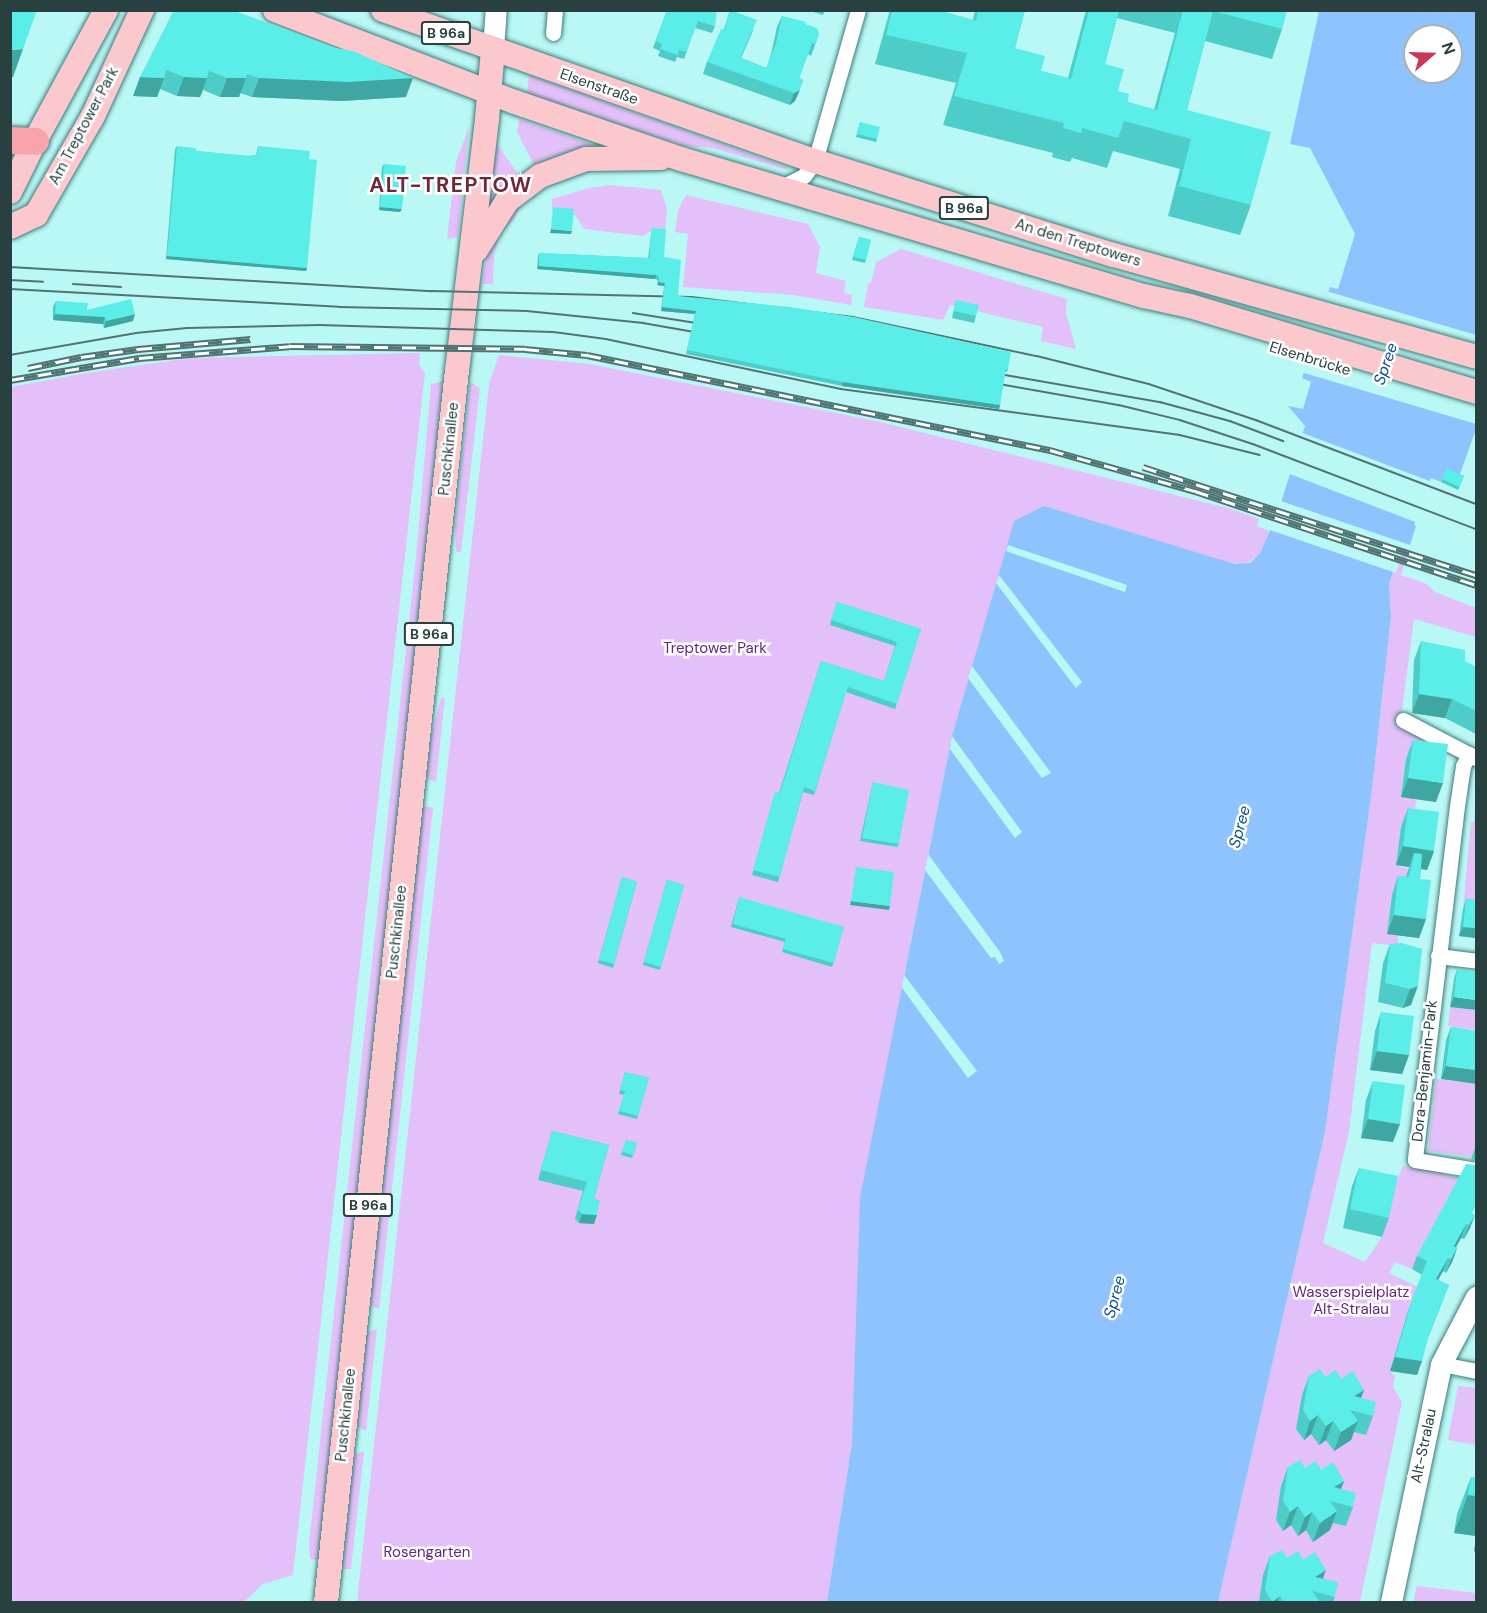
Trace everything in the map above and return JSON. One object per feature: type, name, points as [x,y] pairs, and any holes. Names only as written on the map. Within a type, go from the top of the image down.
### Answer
[{"type":"main road","points":[[10,192],[23,141],[106,10]]},
{"type":"main road","name":"Am Treptower Park","points":[[10,228],[36,215],[93,116],[142,10]]},
{"type":"main road","points":[[275,10],[308,16],[490,92],[681,159]]},
{"type":"main road","name":"Elsenstraße","points":[[383,10],[815,161]]},
{"type":"main road","name":"Puschkinallee","points":[[326,1602],[493,49]]},
{"type":"main road","name":"Puschkinallee","points":[[469,262],[507,201],[535,179],[586,159],[681,159]]},
{"type":"main road","name":"B 96a","points":[[681,159],[780,188]]},
{"type":"main road","name":"An den Treptowers","points":[[815,161],[1114,255],[1476,357]]},
{"type":"main road","name":"An den Treptowers","points":[[780,188],[1144,296],[1215,322]]},
{"type":"main road","name":"Elsenbrücke","points":[[1215,322],[1476,392]]},
{"type":"main road","name":"Elsenbrücke","points":[[1215,322],[1476,409]]},
{"type":"street","name":"Puschkinallee","points":[[493,49],[496,10]]},
{"type":"street","points":[[553,33],[555,10]]},
{"type":"street","points":[[780,188],[804,176],[815,161],[825,136],[858,10]]},
{"type":"street","name":"Dora-Benjamin-Park","points":[[1403,720],[1473,756],[1463,766],[1460,786],[1415,1160],[1476,1170]]},
{"type":"street","points":[[1438,956],[1476,961]]},
{"type":"street","name":"Alt-Stralau","points":[[1391,1602],[1441,1364],[1476,1297]]},
{"type":"street","points":[[1441,1364],[1476,1371]]},
{"type":"green space","points":[[529,75],[790,168],[784,169],[713,148],[684,146],[527,94]]},
{"type":"green space","points":[[519,119],[602,148],[557,157],[535,167],[517,132]]},
{"type":"green space","points":[[469,127],[458,237],[447,239],[456,162]]},
{"type":"green space","points":[[497,144],[520,177],[488,207],[487,205]]},
{"type":"green space","points":[[610,185],[661,190],[667,209],[665,232],[651,231],[643,236],[584,229],[573,212],[552,210],[552,199],[589,188]]},
{"type":"green space","points":[[526,195],[513,221],[501,231],[494,255],[493,284],[482,284],[488,248]]},
{"type":"green space","points":[[686,195],[808,224],[820,247],[816,273],[846,281],[844,293],[852,295],[851,305],[793,295],[683,287],[688,234],[675,232],[678,210]]},
{"type":"green space","points":[[901,249],[1067,299],[1066,313],[1076,349],[1041,341],[1043,327],[950,305],[943,320],[864,307],[868,284],[871,282],[876,262]]},
{"type":"green space","points":[[420,353],[419,365],[425,373],[293,1575],[263,1584],[244,1602],[11,1602],[11,387],[86,373],[190,358]]},
{"type":"green space","name":"Treptower Park","points":[[499,355],[590,364],[876,421],[1228,508],[1259,519],[1257,526],[1269,531],[1260,554],[1246,564],[1008,545],[952,736],[903,981],[852,1443],[827,1602],[357,1602],[489,384]]},
{"type":"green space","points":[[443,381],[320,1560],[310,1559],[309,1543],[416,557],[431,384]]},
{"type":"green space","points":[[470,382],[480,388],[461,553],[456,551],[455,527]]},
{"type":"green space","name":"Wasserspielplatz Alt-Stralau","points":[[1402,545],[1409,548],[1401,575],[1427,584],[1435,592],[1476,608],[1476,637],[1414,619],[1400,726],[1424,738],[1420,760],[1406,759],[1403,785],[1405,792],[1402,792],[1401,797],[1416,801],[1413,826],[1411,829],[1401,828],[1396,865],[1408,869],[1405,894],[1392,895],[1387,934],[1398,935],[1398,946],[1372,943],[1349,1132],[1323,1243],[1365,1262],[1382,1237],[1391,1195],[1403,1166],[1443,1172],[1443,1175],[1461,1178],[1412,1269],[1395,1262],[1389,1273],[1418,1287],[1390,1371],[1395,1376],[1393,1387],[1402,1402],[1360,1602],[1218,1602],[1325,1132],[1372,789],[1391,616],[1389,584]]},
{"type":"green space","points":[[441,698],[445,698],[436,782],[426,778],[430,740]]},
{"type":"green space","points":[[423,806],[433,808],[379,1309],[369,1305]]},
{"type":"green space","points":[[1475,810],[1476,910],[1463,909],[1471,822],[1474,822]]},
{"type":"green space","points":[[1450,1007],[1476,1010],[1476,1030],[1448,1026]]},
{"type":"green space","points":[[1436,1079],[1476,1084],[1476,1108],[1472,1117],[1476,1110],[1476,1149],[1473,1157],[1428,1151]]},
{"type":"green space","points":[[377,1329],[366,1431],[356,1426],[366,1332]]},
{"type":"green space","points":[[1458,1386],[1476,1388],[1476,1445],[1448,1440]]},
{"type":"green space","points":[[364,1452],[351,1569],[341,1569],[353,1454]]},
{"type":"green space","points":[[1417,1586],[1476,1593],[1476,1602],[1413,1602]]},
{"type":"water","name":"Spree","points":[[1319,11],[1476,11],[1476,429],[1459,477],[1446,471],[1441,482],[1431,478],[1414,525],[1416,526],[1409,548],[1402,545],[1389,584],[1391,616],[1372,789],[1325,1132],[1218,1602],[827,1602],[852,1443],[860,1198],[952,736],[1014,521],[1044,506],[1235,564],[1250,563],[1260,553],[1278,512],[1305,426],[1288,406],[1303,409],[1311,382],[1302,378],[1330,287],[1338,289],[1355,234],[1310,148],[1290,144]]},
{"type":"pier","points":[[1326,291],[1476,335],[1476,379],[1313,332]]},
{"type":"pier","points":[[1312,334],[1476,384],[1476,424],[1301,372]]},
{"type":"pier","points":[[1300,432],[1432,482],[1418,523],[1287,473]]},
{"type":"pier","points":[[1278,500],[1413,546],[1412,550],[1404,549],[1396,573],[1267,529]]},
{"type":"pier","points":[[1008,545],[1127,585],[1125,592],[1006,551]]},
{"type":"pier","points":[[999,575],[1082,682],[1076,688],[996,583]]},
{"type":"pier","points":[[972,666],[1051,773],[1042,778],[968,678]]},
{"type":"pier","points":[[952,736],[1022,832],[1015,838],[950,749]]},
{"type":"pier","points":[[928,854],[1000,952],[1004,961],[999,964],[995,957],[991,958],[925,870]]},
{"type":"pier","points":[[904,975],[977,1071],[968,1078],[902,988]]},
{"type":"building","points":[[10,10],[37,10],[23,49],[10,50]]},
{"type":"building","points":[[174,10],[232,10],[336,48],[353,51],[413,78],[348,82],[259,78],[247,74],[246,78],[227,78],[209,71],[207,78],[184,77],[166,70],[164,78],[140,77]]},
{"type":"building","points":[[667,10],[717,10],[715,26],[698,21],[686,52],[679,50],[678,55],[660,49],[662,44],[656,41]]},
{"type":"building","points":[[730,10],[757,20],[740,58],[764,67],[767,67],[776,43],[782,16],[806,22],[805,24],[817,28],[819,34],[815,44],[812,43],[799,78],[803,80],[800,90],[794,93],[707,62],[721,29],[725,29]]},
{"type":"building","points":[[892,10],[938,10],[976,21],[978,10],[1025,10],[1015,48],[1045,56],[1041,71],[1071,79],[1089,10],[1119,10],[1105,64],[1124,69],[1118,91],[1129,94],[1128,102],[1157,110],[1183,10],[1287,10],[1282,29],[1213,11],[1187,110],[1271,132],[1251,205],[1179,186],[1191,139],[1124,121],[1118,138],[1082,128],[1081,133],[1063,128],[1064,123],[954,96],[967,53],[886,35]]},
{"type":"building","points":[[860,122],[880,127],[877,139],[857,134]]},
{"type":"building","points":[[177,146],[196,148],[196,151],[248,156],[257,155],[258,146],[310,151],[309,159],[317,160],[307,268],[167,256]]},
{"type":"building","points":[[384,164],[406,166],[402,209],[380,207]]},
{"type":"building","points":[[553,207],[574,209],[572,231],[551,229]]},
{"type":"building","points":[[652,228],[666,229],[664,257],[681,260],[678,296],[790,307],[854,317],[1011,352],[1000,405],[843,382],[687,350],[696,311],[662,307],[665,283],[659,282],[659,277],[656,275],[539,266],[539,253],[649,258]]},
{"type":"building","points":[[859,237],[871,240],[866,260],[853,257]]},
{"type":"building","points":[[131,299],[135,314],[106,321],[105,317],[55,314],[56,301],[88,303],[87,310]]},
{"type":"building","points":[[956,300],[979,305],[976,316],[954,311]]},
{"type":"building","points":[[1447,468],[1464,476],[1459,487],[1442,479]]},
{"type":"building","points":[[837,602],[921,629],[897,704],[848,687],[815,791],[804,787],[780,877],[753,870],[775,792],[780,793],[821,661],[884,681],[897,642],[831,620]]},
{"type":"building","points":[[1421,641],[1465,650],[1465,661],[1476,667],[1476,711],[1452,699],[1419,694]]},
{"type":"building","points":[[1413,740],[1448,744],[1443,783],[1408,778]]},
{"type":"building","points":[[873,782],[909,790],[899,844],[862,838]]},
{"type":"building","points":[[1408,808],[1439,812],[1434,851],[1403,846]]},
{"type":"building","points":[[1414,853],[1422,854],[1420,879],[1431,880],[1426,919],[1394,915],[1398,876],[1409,877]]},
{"type":"building","points":[[856,867],[894,872],[890,906],[851,901]]},
{"type":"building","points":[[622,877],[637,882],[614,964],[599,960]]},
{"type":"building","points":[[667,880],[684,885],[661,967],[644,962]]},
{"type":"building","points":[[739,897],[844,927],[834,963],[783,949],[786,939],[733,924]]},
{"type":"building","points":[[1466,899],[1476,900],[1476,928],[1463,927]]},
{"type":"building","points":[[1402,943],[1422,949],[1418,986],[1410,989],[1385,983],[1390,944]]},
{"type":"building","points":[[1457,969],[1476,972],[1476,1000],[1454,997]]},
{"type":"building","points":[[1381,1012],[1414,1016],[1409,1055],[1377,1051]]},
{"type":"building","points":[[1451,1027],[1476,1031],[1476,1070],[1446,1066]]},
{"type":"building","points":[[625,1072],[649,1078],[638,1116],[619,1111],[625,1091],[620,1090]]},
{"type":"building","points":[[1373,1081],[1405,1085],[1400,1124],[1368,1119]]},
{"type":"building","points":[[552,1131],[609,1145],[594,1199],[600,1200],[597,1215],[582,1214],[578,1210],[587,1182],[541,1170]]},
{"type":"building","points":[[626,1140],[637,1143],[633,1155],[622,1152]]},
{"type":"building","points":[[1466,1164],[1476,1165],[1476,1205],[1472,1213],[1475,1215],[1469,1225],[1466,1224],[1454,1246],[1457,1248],[1451,1259],[1448,1258],[1436,1279],[1449,1285],[1429,1334],[1422,1361],[1395,1357],[1413,1297],[1427,1261],[1417,1256]]},
{"type":"building","points":[[1359,1168],[1398,1176],[1389,1218],[1350,1209]]},
{"type":"building","points":[[1320,1369],[1325,1377],[1336,1370],[1341,1379],[1353,1371],[1364,1390],[1354,1396],[1376,1402],[1373,1416],[1350,1410],[1358,1421],[1341,1432],[1333,1421],[1326,1426],[1318,1415],[1310,1421],[1303,1410],[1309,1376]]},
{"type":"building","points":[[1300,1460],[1305,1468],[1316,1461],[1321,1470],[1333,1462],[1344,1481],[1334,1487],[1356,1493],[1353,1507],[1330,1501],[1337,1511],[1320,1523],[1312,1512],[1305,1517],[1298,1506],[1290,1512],[1283,1501],[1288,1467]]},
{"type":"building","points":[[1471,1477],[1476,1478],[1476,1496],[1468,1495]]},
{"type":"building","points":[[1282,1550],[1287,1558],[1298,1551],[1303,1560],[1315,1552],[1326,1570],[1315,1577],[1338,1582],[1335,1597],[1312,1591],[1318,1602],[1284,1602],[1280,1596],[1272,1602],[1265,1590],[1270,1556]]},
{"type":"tram line","points":[[10,267],[431,291],[692,297],[853,317],[1037,356],[1149,384],[1256,420],[1476,504]]},
{"type":"tram line","points":[[10,280],[43,282]]},
{"type":"tram line","points":[[73,284],[121,287]]},
{"type":"tram line","points":[[10,289],[339,307],[527,311],[643,323],[707,334]]},
{"type":"tram line","points":[[633,313],[710,325]]},
{"type":"tram line","points":[[10,355],[136,333],[187,328],[319,325],[553,332],[606,339],[841,389],[1180,435],[1260,455]]},
{"type":"tram line","points":[[988,372],[1160,402],[1230,421],[1283,441]]},
{"type":"tram line","points":[[988,382],[1119,405],[1180,420],[1253,444],[1476,529]]},
{"type":"railway","points":[[28,368],[81,357],[138,349],[251,339]]},
{"type":"railway","points":[[10,380],[139,358],[290,346],[525,349],[587,355],[1050,450],[1195,491],[1476,585]]},
{"type":"railway","points":[[1143,467],[1476,575]]},
{"type":"district","name":"ALT-TREPTOW","points":[[451,185]]},
{"type":"park label","name":"Rosengarten","points":[[427,1553]]}]
